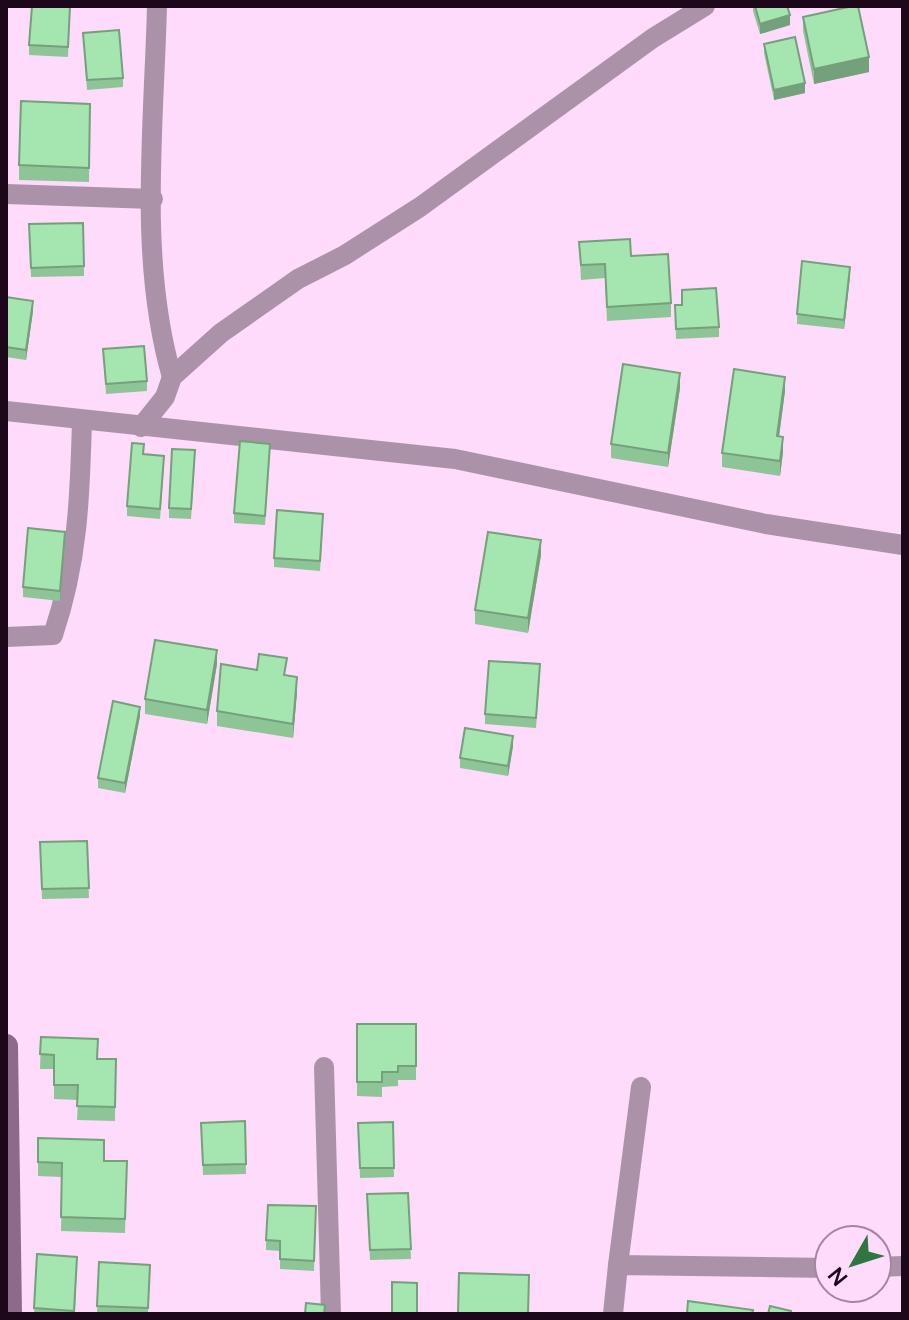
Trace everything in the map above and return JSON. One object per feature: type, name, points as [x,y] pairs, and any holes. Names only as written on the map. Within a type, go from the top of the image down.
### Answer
[{"type":"street","points":[[157,6],[153,199],[159,330],[172,377]]},
{"type":"street","points":[[141,427],[165,397],[172,377],[221,333],[298,279],[345,255],[420,207],[653,38],[705,6]]},
{"type":"street","points":[[6,194],[153,199]]},
{"type":"street","points":[[6,411],[141,427],[264,436],[455,459],[766,524],[903,545]]},
{"type":"street","points":[[6,637],[53,635],[70,585],[80,519],[82,420]]},
{"type":"street","points":[[6,1046],[10,1314]]},
{"type":"street","points":[[324,1067],[331,1314]]},
{"type":"street","points":[[613,1314],[641,1087]]},
{"type":"street","points":[[618,1265],[813,1268]]},
{"type":"building","points":[[32,6],[70,6],[68,47],[29,45]]},
{"type":"building","points":[[755,6],[787,6],[790,15],[760,24]]},
{"type":"building","points":[[858,6],[869,57],[814,69],[803,17]]},
{"type":"building","points":[[119,30],[123,78],[87,80],[83,33]]},
{"type":"building","points":[[795,37],[805,83],[774,90],[764,44]]},
{"type":"building","points":[[21,101],[90,104],[89,168],[19,165]]},
{"type":"building","points":[[83,223],[84,266],[31,268],[29,224]]},
{"type":"building","points":[[630,239],[631,256],[668,254],[671,303],[607,307],[605,264],[581,265],[579,242]]},
{"type":"building","points":[[802,261],[850,267],[844,320],[797,314]]},
{"type":"building","points":[[716,288],[719,327],[676,329],[675,305],[682,305],[682,290]]},
{"type":"building","points":[[6,297],[33,301],[26,350],[6,347]]},
{"type":"building","points":[[144,346],[147,381],[106,384],[103,349]]},
{"type":"building","points":[[623,364],[680,373],[668,453],[611,444]]},
{"type":"building","points":[[734,369],[785,377],[777,436],[783,437],[780,461],[722,453]]},
{"type":"building","points":[[240,441],[270,444],[265,516],[234,513]]},
{"type":"building","points":[[132,443],[144,444],[143,454],[164,456],[160,509],[127,506]]},
{"type":"building","points":[[172,449],[195,450],[191,509],[169,508]]},
{"type":"building","points":[[277,510],[323,514],[320,561],[274,558]]},
{"type":"building","points":[[28,528],[65,532],[60,591],[23,587]]},
{"type":"building","points":[[488,532],[541,540],[528,618],[475,610]]},
{"type":"building","points":[[155,640],[217,650],[207,710],[145,699]]},
{"type":"building","points":[[259,654],[287,658],[284,675],[297,677],[293,724],[217,711],[221,664],[257,670]]},
{"type":"building","points":[[489,661],[540,664],[536,718],[485,714]]},
{"type":"building","points":[[113,701],[140,707],[125,783],[98,778]]},
{"type":"building","points":[[465,728],[513,736],[508,766],[460,758]]},
{"type":"building","points":[[87,841],[89,888],[42,889],[40,842]]},
{"type":"building","points":[[357,1024],[416,1024],[416,1066],[398,1066],[398,1072],[382,1072],[382,1082],[357,1082]]},
{"type":"building","points":[[41,1037],[98,1039],[97,1059],[116,1059],[115,1107],[77,1106],[78,1085],[54,1085],[54,1055],[40,1054]]},
{"type":"building","points":[[245,1121],[246,1164],[203,1165],[201,1123]]},
{"type":"building","points":[[393,1122],[394,1168],[360,1168],[358,1123]]},
{"type":"building","points":[[38,1138],[104,1140],[104,1161],[127,1161],[125,1219],[61,1217],[62,1163],[38,1162]]},
{"type":"building","points":[[408,1193],[411,1249],[370,1250],[367,1194]]},
{"type":"building","points":[[268,1205],[316,1206],[314,1261],[280,1259],[280,1241],[266,1240]]},
{"type":"building","points":[[37,1254],[77,1257],[74,1311],[34,1308]]},
{"type":"building","points":[[99,1262],[150,1265],[148,1308],[97,1306]]},
{"type":"building","points":[[459,1273],[529,1275],[528,1314],[458,1314]]},
{"type":"building","points":[[392,1282],[417,1283],[417,1314],[392,1314]]},
{"type":"building","points":[[688,1301],[753,1310],[752,1314],[687,1314]]},
{"type":"building","points":[[306,1303],[325,1305],[324,1314],[305,1314]]},
{"type":"building","points":[[770,1306],[791,1311],[790,1314],[768,1314]]}]
